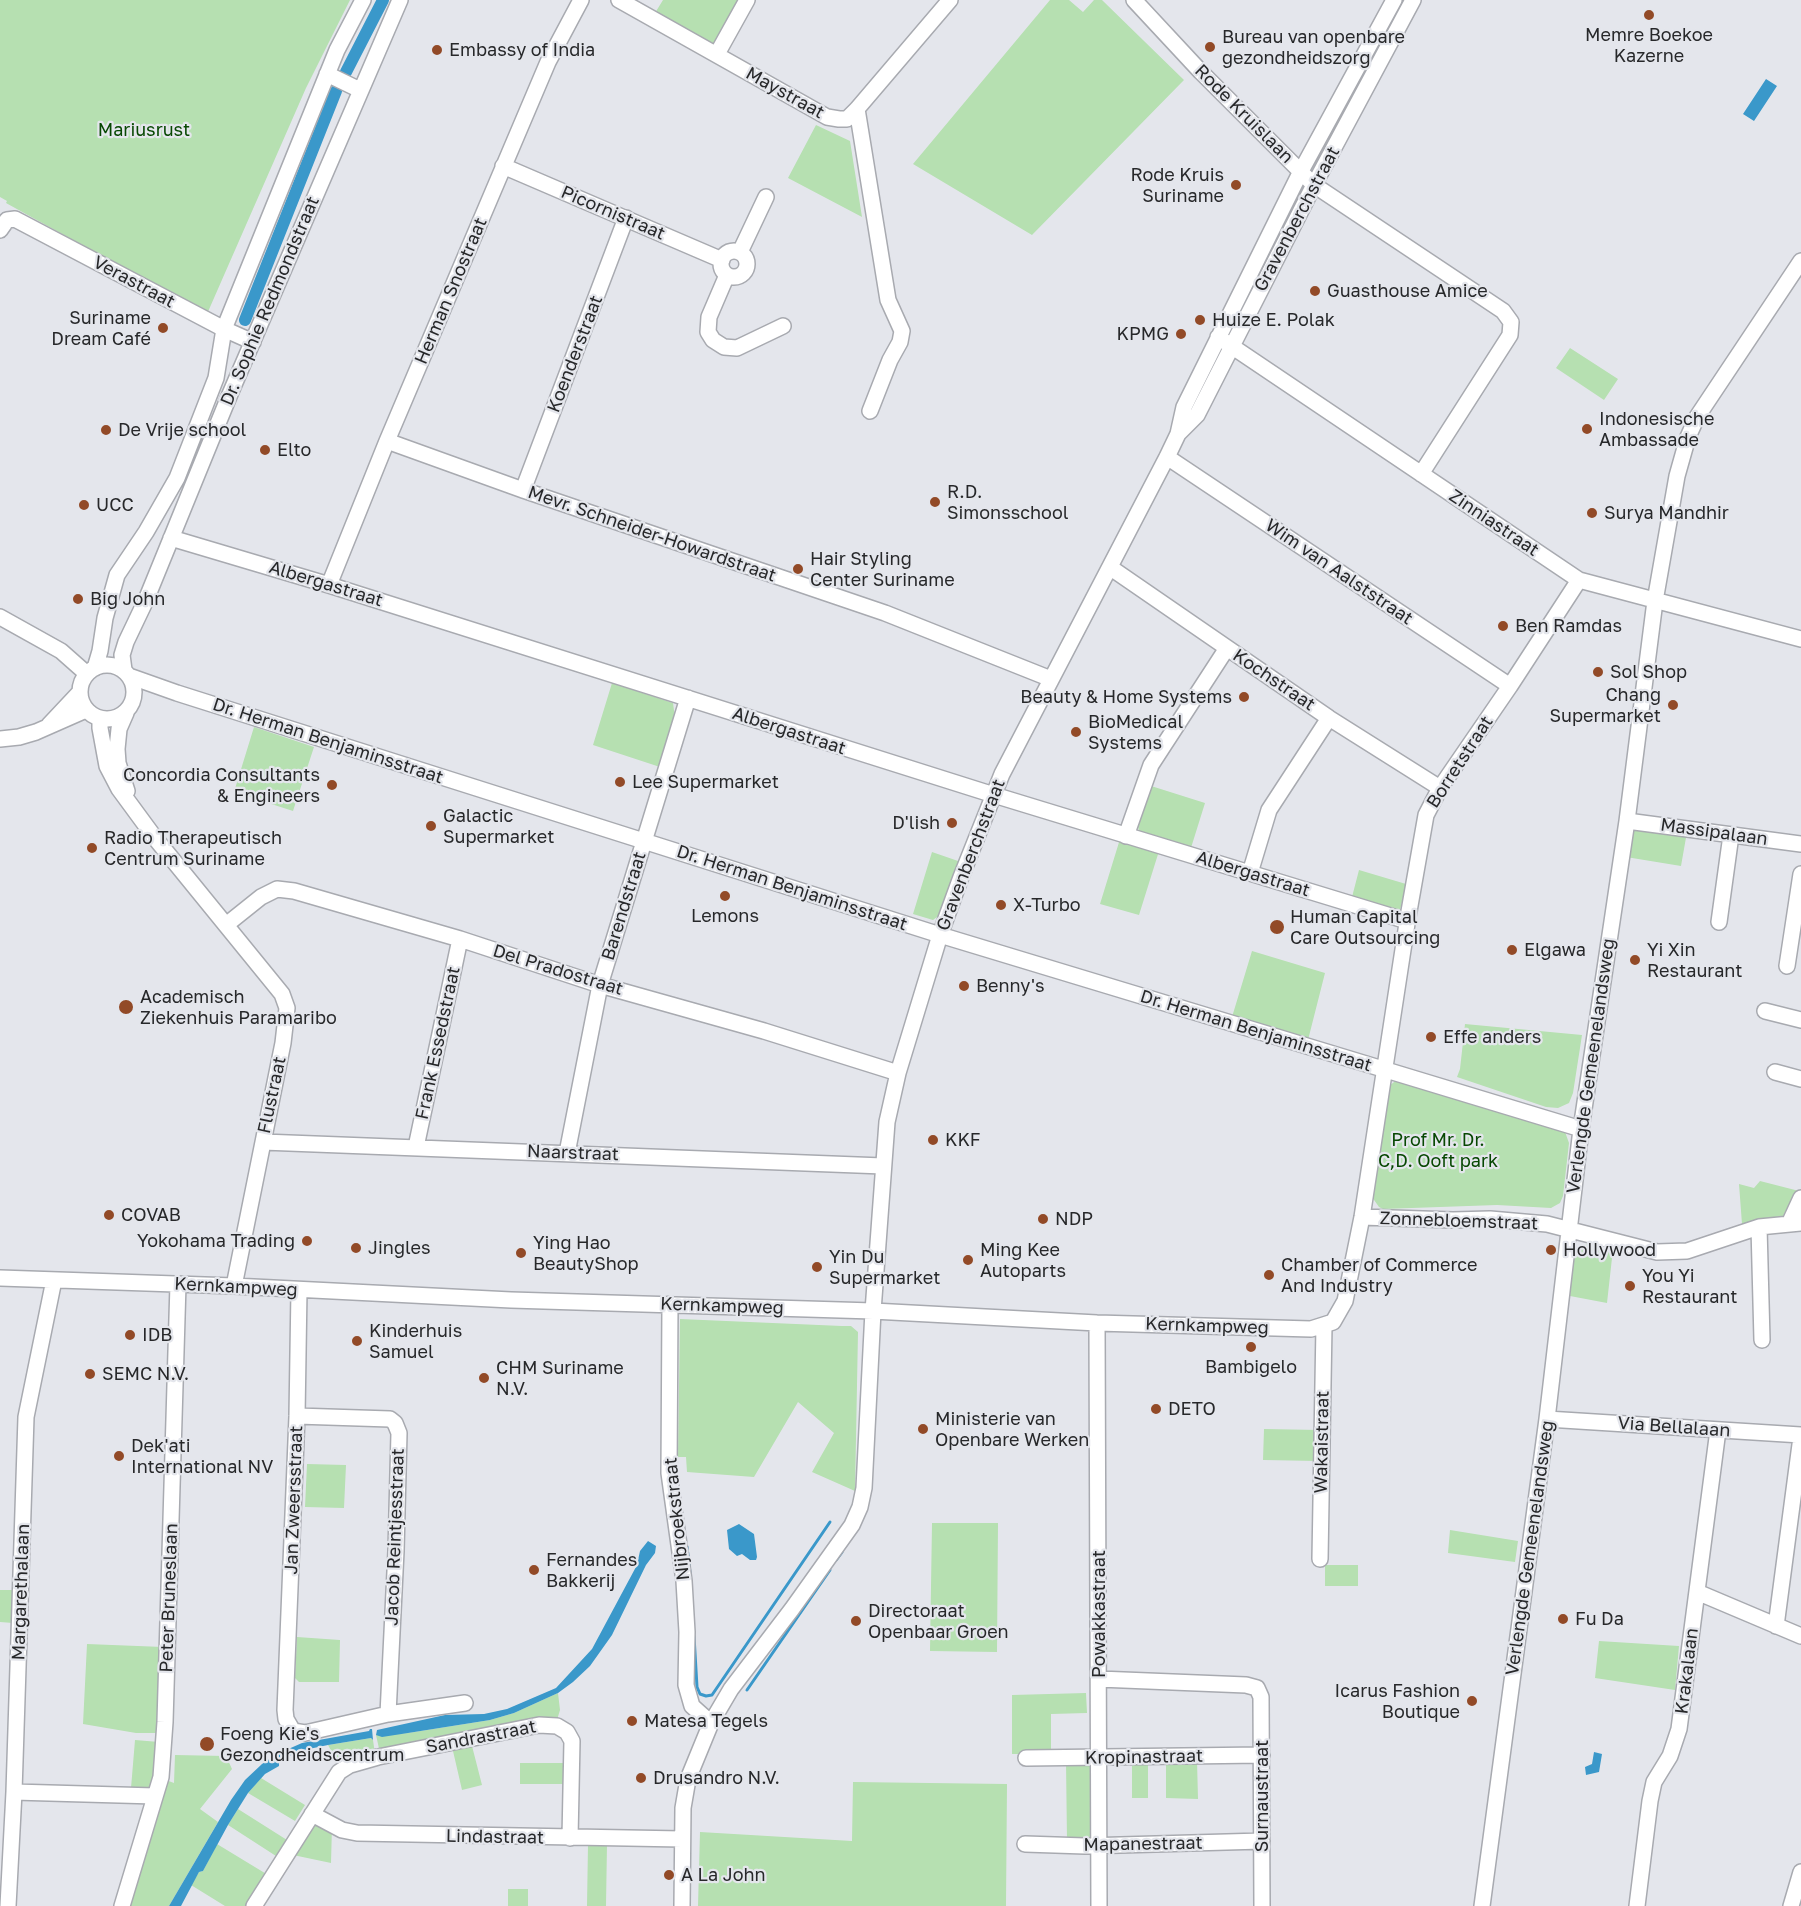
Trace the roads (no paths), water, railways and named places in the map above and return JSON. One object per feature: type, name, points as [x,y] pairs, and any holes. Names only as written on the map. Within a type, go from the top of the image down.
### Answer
[{"type":"street","name":"Dr. Sophie Redmondstraat","points":[[91,671],[100,651],[105,618],[117,575],[146,532],[177,478],[216,378],[224,329],[337,50],[363,0]]},
{"type":"street","name":"Dr. Sophie Redmondstraat","points":[[127,673],[123,650],[400,0]]},
{"type":"street","name":"Herman Snostraat","points":[[329,585],[387,441],[548,62],[580,0]]},
{"type":"street","name":"Maystraat","points":[[619,0],[827,117],[847,118],[857,109]]},
{"type":"street","points":[[717,54],[747,0]]},
{"type":"street","points":[[870,411],[890,360],[900,342],[902,331],[888,300],[857,109],[950,0]]},
{"type":"street","name":"Rode Kruislaan","points":[[1134,0],[1201,72],[1314,185],[1503,311],[1511,322],[1510,336],[1421,474]]},
{"type":"street","name":"Gravenberchstraat","points":[[682,1906],[683,1808],[688,1779],[711,1723],[731,1689],[852,1525],[860,1507],[864,1488],[886,1122],[898,1073],[940,935],[1002,774],[1111,568],[1178,434],[1197,415],[1225,341],[1301,171],[1394,0]]},
{"type":"street","name":"Gravenberchstraat","points":[[1225,341],[1314,185],[1413,0]]},
{"type":"street","points":[[327,74],[360,90]]},
{"type":"street","name":"Picornistraat","points":[[504,166],[722,260]]},
{"type":"street","points":[[740,252],[766,197]]},
{"type":"street","name":"Koenderstraat","points":[[523,490],[626,218]]},
{"type":"street","name":"Verastraat","points":[[0,230],[7,220],[15,219],[253,342]]},
{"type":"street","points":[[727,275],[722,268],[722,260],[731,252],[740,252]]},
{"type":"street","points":[[727,275],[740,276],[746,270],[747,262],[740,252]]},
{"type":"street","name":"Verlengde Gemeenelandsweg","points":[[1482,1906],[1547,1419],[1581,1129],[1627,820],[1655,601],[1677,476],[1688,437],[1697,417],[1801,261]]},
{"type":"street","points":[[727,275],[709,317],[708,332],[713,340],[724,347],[736,348],[783,326]]},
{"type":"street","name":"Zinniastraat","points":[[1225,341],[1579,580],[1801,639]]},
{"type":"street","name":"Mevr. Schneider-Howardstraat","points":[[387,441],[523,490],[885,613],[1051,679]]},
{"type":"street","name":"Wim van Aalststraat","points":[[1167,457],[1510,686]]},
{"type":"street","name":"Albergastraat","points":[[171,538],[329,585],[1126,836],[1407,921]]},
{"type":"street","name":"Kochstraat","points":[[1111,568],[1329,718],[1440,788]]},
{"type":"street","name":"Borretstraat","points":[[1362,1217],[1407,921],[1426,815],[1440,788],[1579,580]]},
{"type":"street","points":[[0,617],[61,651],[91,671]]},
{"type":"street","points":[[1126,836],[1151,765],[1227,648]]},
{"type":"street","points":[[108,665],[127,673],[134,688],[130,707],[116,718],[100,719],[86,710],[81,698],[81,683],[91,671],[108,665]]},
{"type":"street","name":"Dr. Herman Benjaminsstraat","points":[[127,673],[177,693],[940,935],[1581,1129]]},
{"type":"street","points":[[47,727],[80,692]]},
{"type":"street","name":"Dr. Herman Benjaminsstraat","points":[[130,707],[152,693],[177,693]]},
{"type":"street","name":"Barendstraat","points":[[567,1153],[600,985],[688,698]]},
{"type":"street","name":"Flustraat","points":[[130,707],[119,729],[118,756],[124,783],[135,810]]},
{"type":"street","points":[[0,739],[19,737],[86,710]]},
{"type":"street","points":[[1250,873],[1269,810],[1329,718]]},
{"type":"street","name":"Flustraat","points":[[100,719],[107,766],[119,789],[282,994],[286,1008],[287,1023],[234,1286]]},
{"type":"street","name":"Massipalaan","points":[[1627,820],[1801,844]]},
{"type":"street","points":[[1719,922],[1731,835]]},
{"type":"street","points":[[1787,966],[1801,874]]},
{"type":"street","name":"Del Pradostraat","points":[[226,925],[261,897],[277,889],[294,891],[460,939],[600,985],[764,1031],[898,1073]]},
{"type":"street","name":"Frank Essedstraat","points":[[416,1147],[460,939]]},
{"type":"street","points":[[1765,1011],[1801,1020]]},
{"type":"street","points":[[1775,1072],[1801,1079]]},
{"type":"street","name":"Naarstraat","points":[[263,1142],[883,1166]]},
{"type":"street","points":[[1795,1224],[1801,1198]]},
{"type":"street","points":[[1324,1326],[1332,1322],[1345,1301],[1362,1217]]},
{"type":"street","name":"Zonnebloemstraat","points":[[1362,1217],[1490,1219],[1546,1224],[1657,1252],[1687,1251],[1759,1227],[1795,1224]]},
{"type":"street","points":[[1759,1227],[1762,1340]]},
{"type":"street","name":"Kernkampweg","points":[[0,1278],[234,1286],[511,1300],[873,1311],[1097,1323],[1311,1329],[1324,1326]]},
{"type":"street","name":"Margarethalaan","points":[[8,1906],[14,1792],[26,1417],[54,1280]]},
{"type":"street","name":"Peter Bruneslaan","points":[[122,1906],[161,1777],[165,1722],[178,1284]]},
{"type":"street","name":"Jan Zweersstraat","points":[[299,1290],[297,1416],[285,1710],[293,1731],[299,1734],[388,1714]]},
{"type":"street","name":"Nijbroekstraat","points":[[670,1304],[669,1473],[684,1581],[687,1632],[686,1685],[692,1706],[711,1723]]},
{"type":"street","name":"Powakkastraat","points":[[1097,1323],[1099,1906]]},
{"type":"street","name":"Wakaistraat","points":[[1320,1559],[1324,1326]]},
{"type":"street","name":"Jacob Reintjesstraat","points":[[297,1416],[390,1419],[395,1423],[399,1433],[388,1714]]},
{"type":"street","name":"Via Bellalaan","points":[[1547,1419],[1801,1436]]},
{"type":"street","name":"Krakalaan","points":[[1637,1906],[1654,1782],[1670,1756],[1679,1730],[1718,1430]]},
{"type":"street","points":[[1776,1626],[1801,1436]]},
{"type":"street","points":[[1697,1592],[1801,1636]]},
{"type":"street","name":"Surnaustraat","points":[[1099,1679],[1246,1685],[1257,1688],[1261,1697],[1262,1906]]},
{"type":"street","points":[[388,1714],[465,1703]]},
{"type":"street","name":"Sandrastraat","points":[[254,1906],[339,1772],[350,1765],[378,1757],[539,1725],[556,1726],[567,1732],[572,1741],[570,1838]]},
{"type":"street","name":"Kropinastraat","points":[[1026,1758],[1262,1755]]},
{"type":"street","points":[[14,1792],[155,1796]]},
{"type":"street","name":"Lindastraat","points":[[312,1814],[342,1830],[357,1833],[682,1839]]},
{"type":"street","name":"Mapanestraat","points":[[1025,1844],[1100,1845],[1262,1841]]},
{"type":"street","points":[[1791,1906],[1801,1872]]},
{"type":"water","points":[[1766,79],[1777,86],[1754,121],[1743,114]]},
{"type":"water","points":[[739,1524],[754,1534],[756,1560],[750,1560],[742,1554],[737,1556],[729,1549],[727,1530]]},
{"type":"water","points":[[648,1541],[656,1546],[655,1553],[646,1565],[612,1635],[590,1666],[558,1693],[514,1713],[490,1720],[382,1737],[376,1735],[377,1730],[445,1715],[484,1714],[507,1709],[556,1688],[592,1649],[637,1565],[640,1551]]},
{"type":"water","points":[[372,1729],[373,1740],[371,1738],[304,1750],[279,1760],[279,1766],[265,1774],[248,1793],[203,1871],[199,1872],[181,1906],[169,1906],[231,1800],[245,1780],[262,1764],[277,1754],[302,1743]]},
{"type":"water","points":[[1594,1752],[1602,1754],[1599,1772],[1586,1775],[1585,1767],[1592,1764]]},
{"type":"waterway","points":[[346,72],[383,0]]},
{"type":"waterway","points":[[245,320],[336,91]]},
{"type":"waterway","points":[[694,1636],[697,1687],[700,1694],[712,1695],[830,1522]]},
{"type":"waterway","points":[[687,1547],[690,1573]]},
{"type":"waterway","points":[[836,1560],[842,1552]]},
{"type":"waterway","points":[[747,1690],[830,1570]]},
{"type":"place","name":"Memre Boekoe Kazerne","points":[[1649,15]]},
{"type":"place","name":"Bureau van openbare gezondheidszorg","points":[[1210,47]]},
{"type":"place","name":"Embassy of India","points":[[437,50]]},
{"type":"place","name":"Rode Kruis Suriname","points":[[1236,185]]},
{"type":"place","name":"Guasthouse Amice","points":[[1315,291]]},
{"type":"place","name":"Huize E. Polak","points":[[1200,320]]},
{"type":"place","name":"Suriname Dream Café","points":[[163,328]]},
{"type":"place","name":"KPMG","points":[[1181,334]]},
{"type":"place","name":"Indonesische Ambassade","points":[[1587,429]]},
{"type":"place","name":"De Vrije school","points":[[106,430]]},
{"type":"place","name":"Elto","points":[[265,450]]},
{"type":"place","name":"R.D. Simonsschool","points":[[935,502]]},
{"type":"place","name":"UCC","points":[[84,505]]},
{"type":"place","name":"Surya Mandhir","points":[[1592,513]]},
{"type":"place","name":"Hair Styling Center Suriname","points":[[798,569]]},
{"type":"place","name":"Big John","points":[[78,599]]},
{"type":"place","name":"Ben Ramdas","points":[[1503,626]]},
{"type":"place","name":"Sol Shop","points":[[1598,672]]},
{"type":"place","name":"Beauty & Home Systems","points":[[1244,697]]},
{"type":"place","name":"Chang Supermarket","points":[[1673,705]]},
{"type":"place","name":"BioMedical Systems","points":[[1076,732]]},
{"type":"place","name":"Lee Supermarket","points":[[620,782]]},
{"type":"place","name":"Concordia Consultants & Engineers","points":[[332,785]]},
{"type":"place","name":"D'lish","points":[[952,823]]},
{"type":"place","name":"Galactic Supermarket","points":[[431,826]]},
{"type":"place","name":"Radio Therapeutisch Centrum Suriname","points":[[92,848]]},
{"type":"place","name":"Lemons","points":[[725,896]]},
{"type":"place","name":"X-Turbo","points":[[1001,905]]},
{"type":"place","name":"Human Capital Care Outsourcing","points":[[1277,927]]},
{"type":"place","name":"Elgawa","points":[[1512,950]]},
{"type":"place","name":"Yi Xin Restaurant","points":[[1635,960]]},
{"type":"place","name":"Benny's","points":[[964,986]]},
{"type":"place","name":"Academisch Ziekenhuis Paramaribo","points":[[126,1007]]},
{"type":"place","name":"Effe anders","points":[[1431,1037]]},
{"type":"place","name":"KKF","points":[[933,1140]]},
{"type":"place","name":"COVAB","points":[[109,1215]]},
{"type":"place","name":"NDP","points":[[1043,1219]]},
{"type":"place","name":"Yokohama Trading","points":[[307,1241]]},
{"type":"place","name":"Jingles","points":[[356,1248]]},
{"type":"place","name":"Hollywood","points":[[1551,1250]]},
{"type":"place","name":"Ying Hao BeautyShop","points":[[521,1253]]},
{"type":"place","name":"Ming Kee Autoparts","points":[[968,1260]]},
{"type":"place","name":"Yin Du Supermarket","points":[[817,1267]]},
{"type":"place","name":"Chamber of Commerce And Industry","points":[[1269,1275]]},
{"type":"place","name":"You Yi Restaurant","points":[[1630,1286]]},
{"type":"place","name":"IDB","points":[[130,1335]]},
{"type":"place","name":"Kinderhuis Samuel","points":[[357,1341]]},
{"type":"place","name":"Bambigelo","points":[[1251,1347]]},
{"type":"place","name":"SEMC N.V.","points":[[90,1374]]},
{"type":"place","name":"CHM Suriname N.V.","points":[[484,1378]]},
{"type":"place","name":"DETO","points":[[1156,1409]]},
{"type":"place","name":"Ministerie van Openbare Werken","points":[[923,1429]]},
{"type":"place","name":"Dek'ati International NV","points":[[119,1456]]},
{"type":"place","name":"Fernandes Bakkerij","points":[[534,1570]]},
{"type":"place","name":"Fu Da","points":[[1563,1619]]},
{"type":"place","name":"Directoraat Openbaar Groen","points":[[856,1621]]},
{"type":"place","name":"Icarus Fashion Boutique","points":[[1472,1701]]},
{"type":"place","name":"Matesa Tegels","points":[[632,1721]]},
{"type":"place","name":"Foeng Kie's Gezondheidscentrum","points":[[207,1744]]},
{"type":"place","name":"Drusandro N.V.","points":[[641,1778]]},
{"type":"place","name":"A La John","points":[[669,1875]]},
{"type":"park label","name":"Mariusrust","points":[[144,130]]},
{"type":"park label","name":"Prof Mr. Dr. C,D. Ooft park","points":[[1438,1150]]}]
